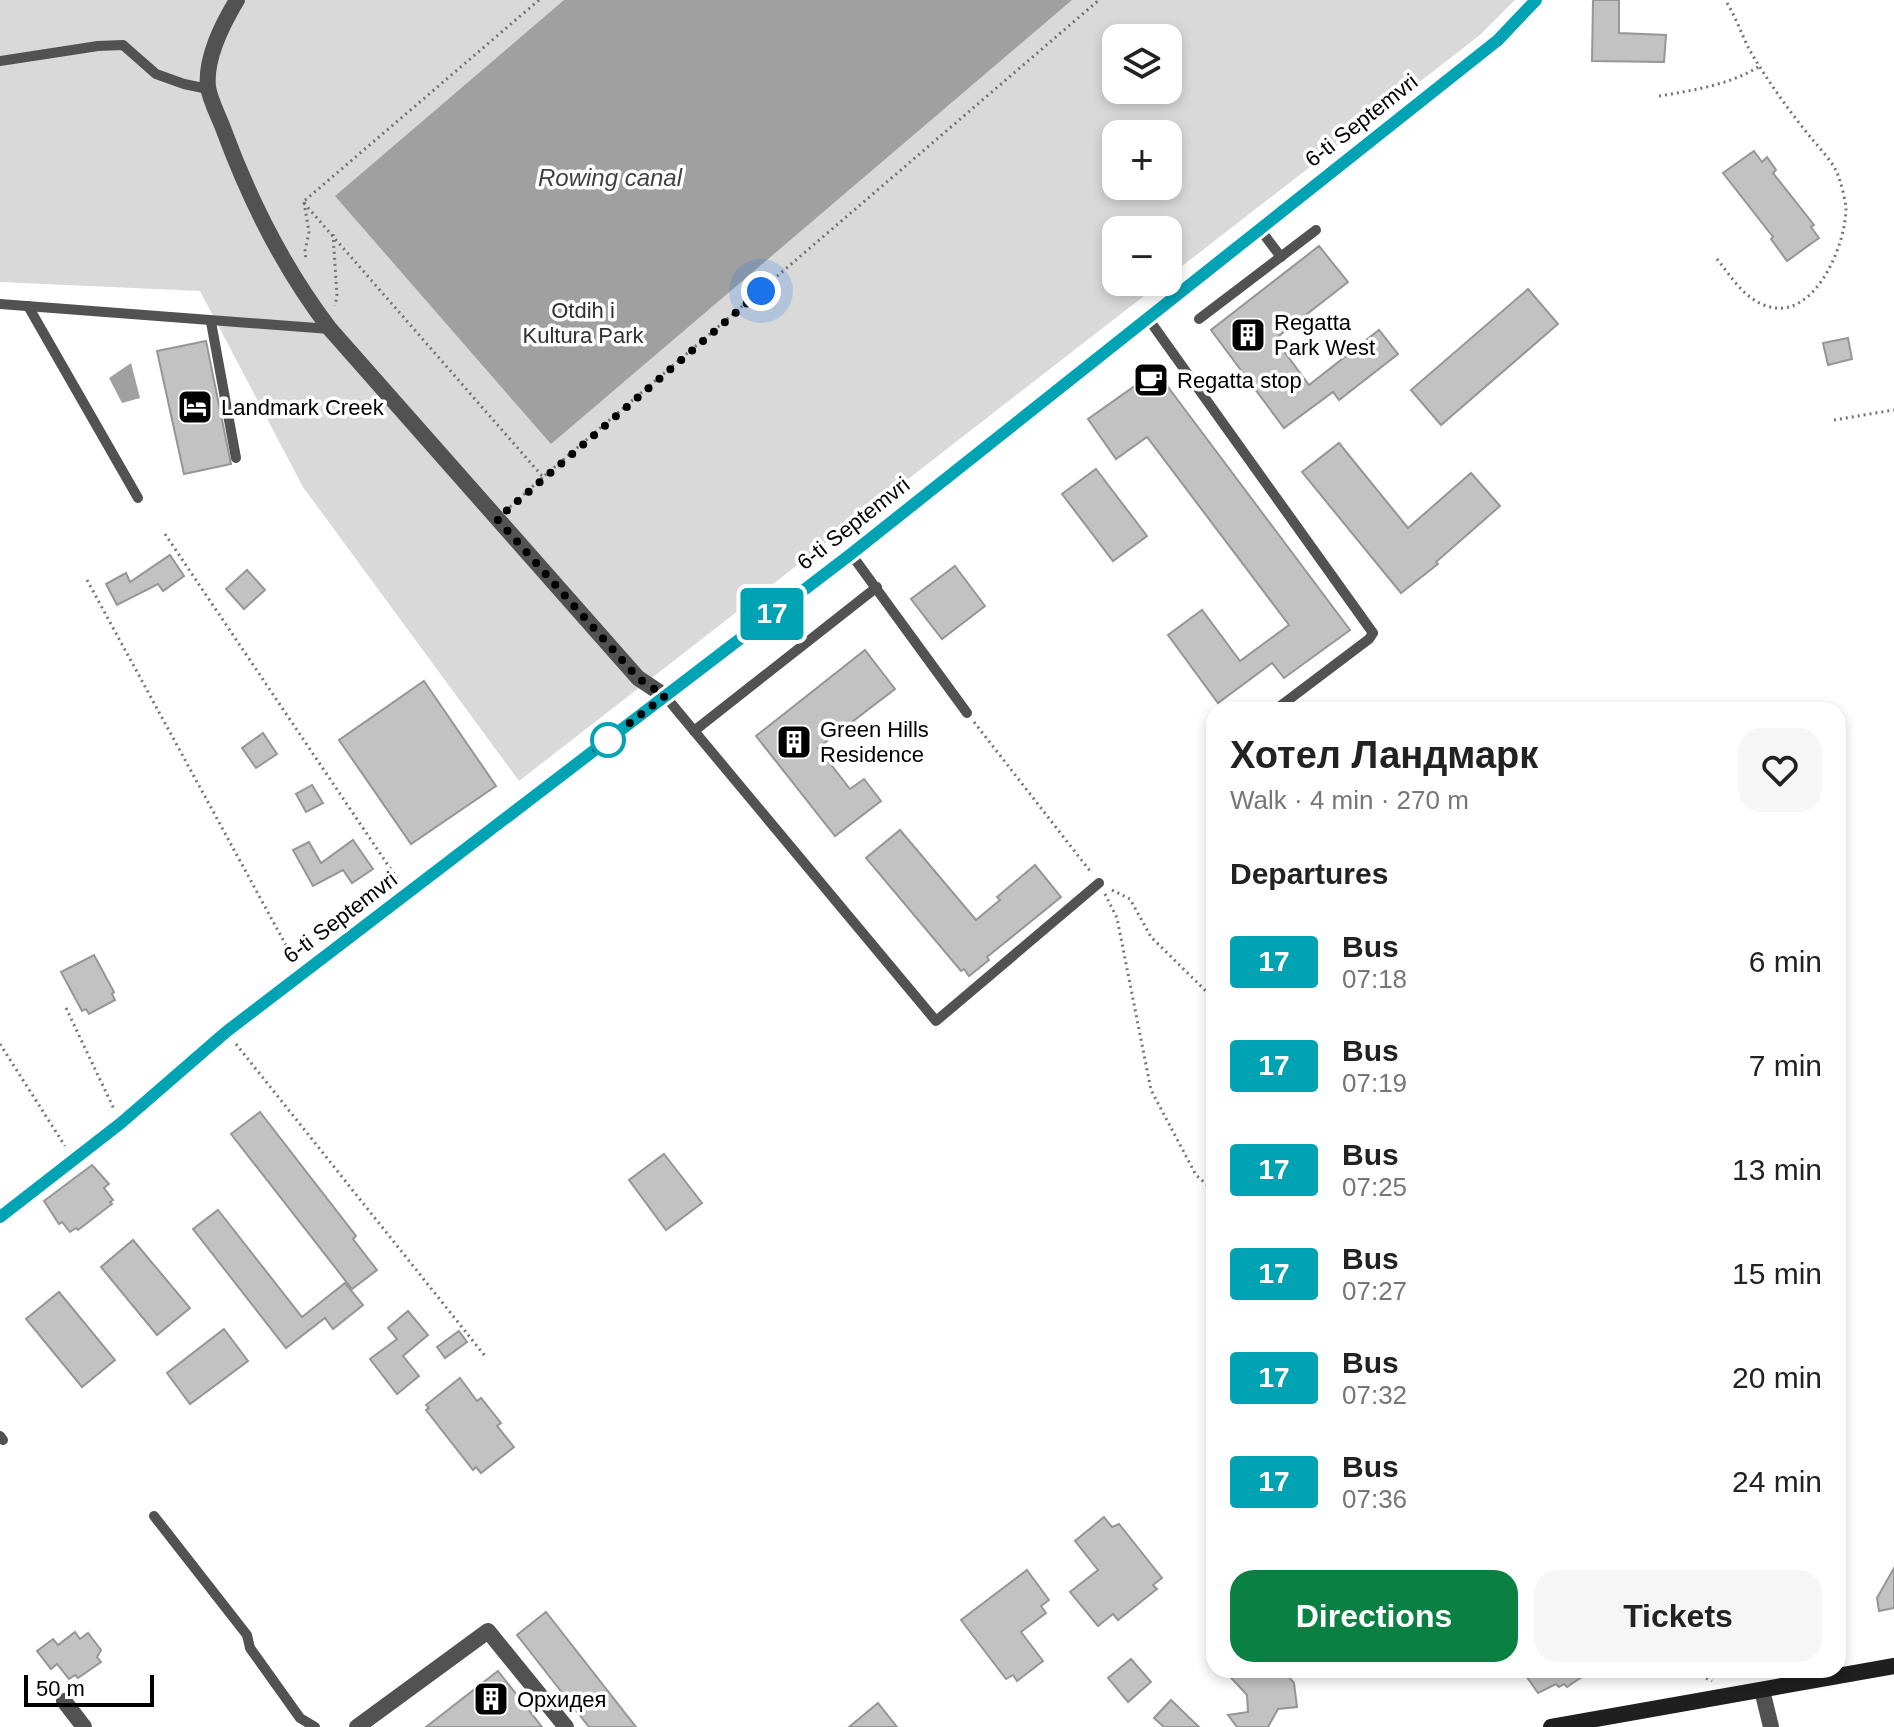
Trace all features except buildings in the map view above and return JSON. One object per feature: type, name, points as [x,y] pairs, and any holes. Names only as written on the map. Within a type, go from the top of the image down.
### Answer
[{"type":"street","points":[[237,0],[215,44],[208,89],[239,171],[298,287],[330,329],[638,678],[665,696]]},
{"type":"street","name":"6-ti Septemvri","points":[[0,1217],[121,1123],[226,1032],[851,554],[1498,40],[1536,0]]},
{"type":"street","points":[[357,1727],[488,1631],[566,1727]]},
{"type":"street","points":[[1846,1675],[1894,1666]]},
{"type":"street","points":[[1551,1727],[1828,1678]]},
{"type":"street","points":[[1762,1690],[1771,1727]]},
{"type":"street","points":[[64,1701],[84,1727]]},
{"type":"lane","points":[[0,61],[123,45],[156,74],[208,89]]},
{"type":"lane","points":[[1259,228],[1281,257]]},
{"type":"lane","points":[[1199,319],[1316,230]]},
{"type":"lane","points":[[0,304],[330,329]]},
{"type":"lane","points":[[28,306],[138,498]]},
{"type":"lane","points":[[1147,317],[1373,633],[1286,702]]},
{"type":"lane","points":[[211,322],[236,458]]},
{"type":"lane","points":[[851,554],[967,713]]},
{"type":"lane","points":[[694,731],[877,587]]},
{"type":"lane","points":[[665,696],[936,1021],[1099,883]]},
{"type":"lane","points":[[154,1516],[247,1635],[250,1648],[300,1718],[315,1727]]},
{"type":"path","points":[[303,202],[539,0]]},
{"type":"path","points":[[497,519],[1099,0]]},
{"type":"path","points":[[1717,259],[1748,297],[1766,306],[1787,307],[1803,301],[1819,286],[1830,267],[1846,207],[1838,174],[1760,66],[1725,0]]},
{"type":"path","points":[[1659,96],[1740,78],[1760,66]]},
{"type":"path","points":[[303,202],[543,477]]},
{"type":"path","points":[[298,287],[307,268],[305,251],[309,232],[303,202]]},
{"type":"path","points":[[330,329],[337,296],[333,234]]},
{"type":"path","points":[[1834,420],[1894,410]]},
{"type":"path","points":[[165,534],[407,893]]},
{"type":"path","points":[[87,580],[301,974]]},
{"type":"path","points":[[967,713],[1099,883],[1117,918],[1151,1090],[1196,1175],[1206,1184]]},
{"type":"path","points":[[1099,883],[1130,899],[1151,937],[1206,991]]},
{"type":"path","points":[[66,1008],[121,1123]]},
{"type":"path","points":[[226,1032],[485,1356]]},
{"type":"path","points":[[0,1044],[74,1159]]},
{"type":"green space","name":"Otdih i Kultura Park","points":[[0,0],[1515,0],[1480,35],[1182,266],[1182,216],[1102,216],[1102,296],[1144,296],[519,781],[303,487],[200,291],[0,282]]},
{"type":"water","name":"Rowing canal","points":[[564,0],[1072,0],[551,444],[335,196]]},
{"type":"water","points":[[131,363],[140,398],[122,403],[109,378]]},
{"type":"bus line","name":"17","points":[[0,1217],[121,1123],[226,1032],[851,554],[1498,40],[1536,0]]},
{"type":"place","name":"Regatta Park West","points":[[1248,335]]},
{"type":"place","name":"Regatta stop","points":[[1151,380]]},
{"type":"place","name":"Landmark Creek","points":[[195,407]]},
{"type":"place","name":"Green Hills Residence","points":[[794,742]]},
{"type":"place","name":"Орхидея","points":[[491,1699]]},
{"type":"route","points":[[608,740],[596,749],[665,696],[638,678],[497,519],[761,291]]}]
